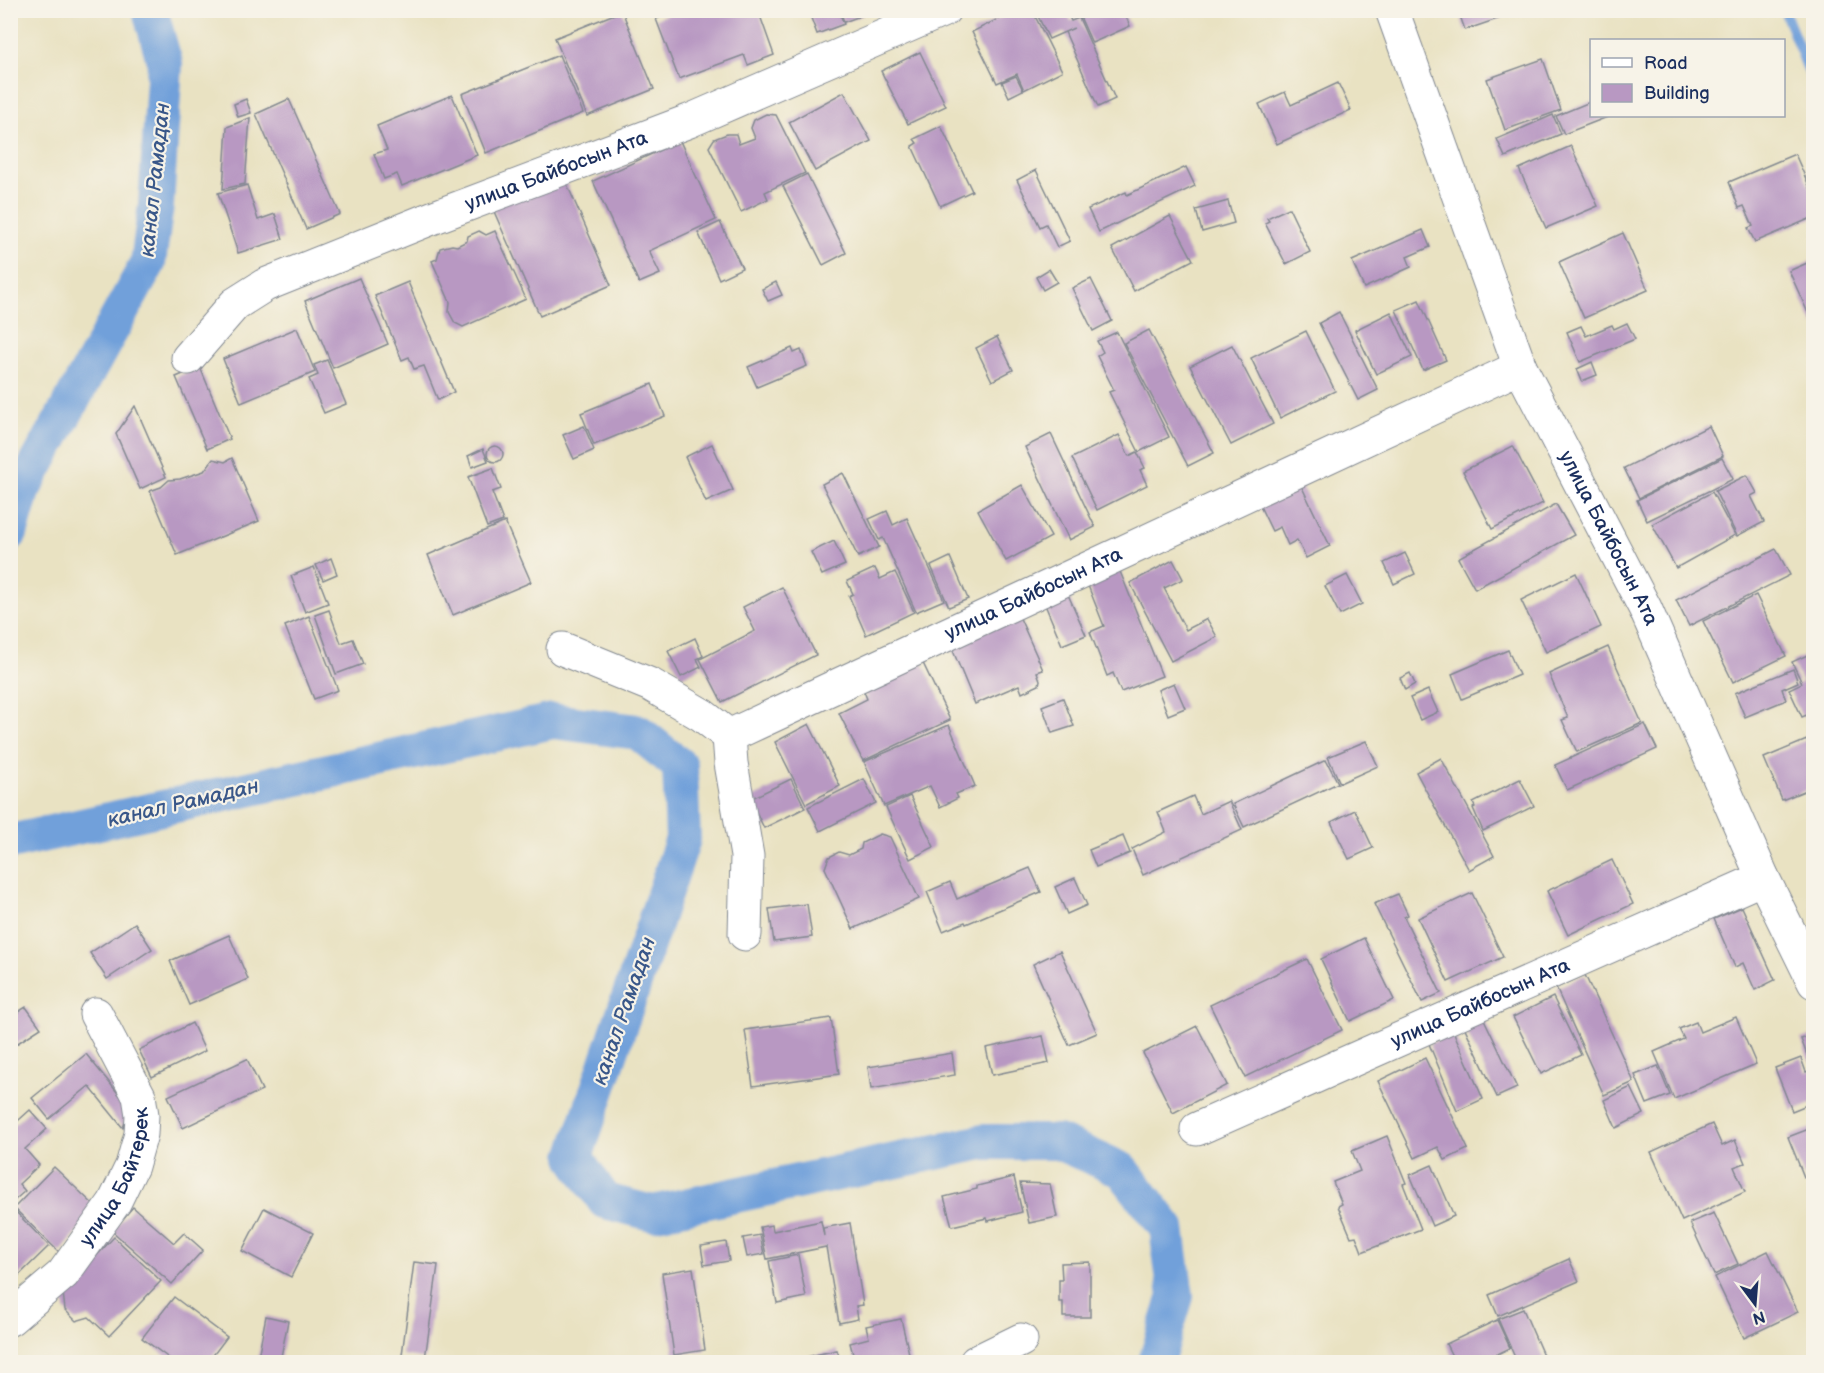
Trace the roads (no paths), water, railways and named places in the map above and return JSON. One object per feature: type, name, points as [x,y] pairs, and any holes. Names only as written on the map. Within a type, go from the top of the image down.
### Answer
[{"type":"street","name":"улица Байбосын Ата","points":[[188,358],[235,304],[265,285],[437,216],[689,121],[944,10]]},
{"type":"street","name":"улица Байбосын Ата","points":[[1392,10],[1520,367],[1645,608],[1763,878],[1814,982]]},
{"type":"street","name":"улица Байбосын Ата","points":[[729,736],[1520,367]]},
{"type":"street","points":[[563,649],[651,685],[702,715],[729,736],[731,763],[747,856],[745,934]]},
{"type":"street","name":"улица Байбосын Ата","points":[[1197,1129],[1763,878]]},
{"type":"street","name":"улица Байтерек","points":[[10,1319],[63,1274],[114,1203],[132,1166],[141,1134],[142,1115],[139,1096],[96,1014]]},
{"type":"street","points":[[976,1362],[1021,1340]]},
{"type":"waterway","name":"канал Рамадан","points":[[10,533],[22,491],[148,263],[156,205],[165,64],[150,10]]},
{"type":"waterway","points":[[1784,10],[1814,85]]},
{"type":"waterway","name":"канал Рамадан","points":[[10,842],[553,721],[638,732],[680,766],[683,839],[575,1157],[605,1201],[652,1213],[983,1142],[1058,1142],[1122,1170],[1167,1228],[1176,1296],[1156,1362]]}]
